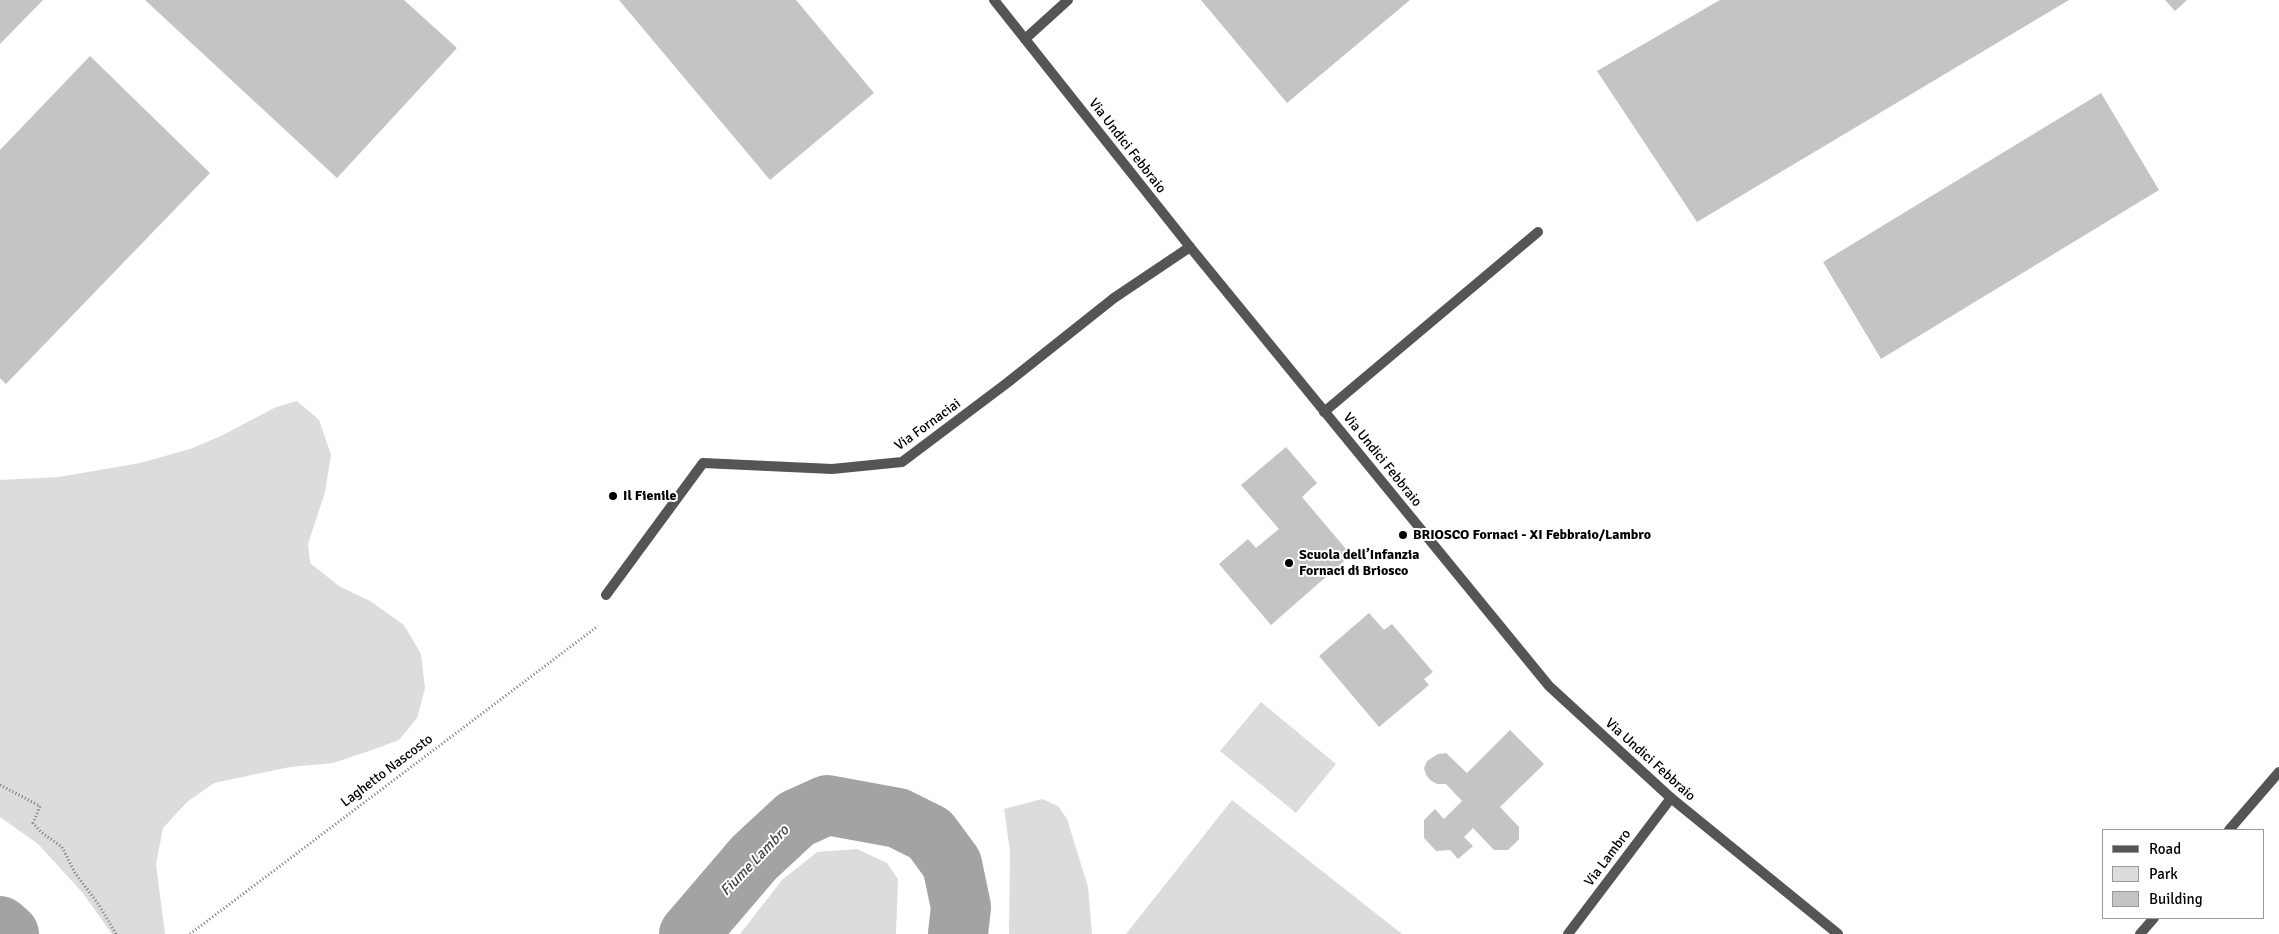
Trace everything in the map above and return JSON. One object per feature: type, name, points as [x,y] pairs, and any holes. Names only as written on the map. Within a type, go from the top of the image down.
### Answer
[{"type":"street","name":"Via Undici Febbraio","points":[[994,0],[1190,247],[1549,686],[1670,798],[1838,934]]},
{"type":"street","points":[[1025,39],[1068,0]]},
{"type":"street","points":[[1324,412],[1538,232]]},
{"type":"street","name":"Via Fornaciai","points":[[606,595],[703,463],[832,470],[902,462],[1007,384],[1114,298],[1190,247]]},
{"type":"street","points":[[2230,829],[2279,772]]},
{"type":"street","name":"Via Lambro","points":[[1568,934],[1670,798]]},
{"type":"street","points":[[2140,934],[2153,919]]},
{"type":"path","name":"Laghetto Nascosto","points":[[190,934],[598,626]]},
{"type":"path","points":[[0,785],[40,806],[33,823],[62,848],[75,873],[99,905],[116,934]]},
{"type":"green space","points":[[297,401],[319,420],[331,455],[325,492],[308,544],[310,563],[339,586],[370,601],[404,625],[421,654],[425,688],[417,718],[399,740],[372,750],[333,763],[290,767],[214,783],[187,802],[163,828],[156,864],[165,934],[112,934],[82,892],[38,844],[0,817],[0,480],[59,477],[140,463],[190,449],[221,436],[276,407]]},
{"type":"green space","points":[[1261,702],[1336,764],[1296,813],[1220,751]]},
{"type":"green space","points":[[1042,799],[1058,806],[1067,819],[1088,887],[1092,934],[1009,934],[1010,851],[1004,809]]},
{"type":"green space","points":[[1232,800],[1402,934],[1126,934]]},
{"type":"green space","points":[[857,849],[887,863],[898,879],[896,934],[740,934],[782,880],[817,852]]},
{"type":"building","points":[[0,0],[43,0],[0,44]]},
{"type":"building","points":[[145,0],[404,0],[457,48],[337,178]]},
{"type":"building","points":[[619,0],[796,0],[874,93],[770,180]]},
{"type":"building","points":[[1201,0],[1410,0],[1287,103]]},
{"type":"building","points":[[1720,0],[2069,0],[1697,222],[1597,71]]},
{"type":"building","points":[[2165,0],[2187,0],[2175,11]]},
{"type":"building","points":[[90,56],[210,173],[6,384],[0,378],[0,150]]},
{"type":"building","points":[[2101,93],[2159,190],[1881,359],[1823,262]]},
{"type":"building","points":[[1286,447],[1317,483],[1302,497],[1351,555],[1271,625],[1219,564],[1248,539],[1256,548],[1279,529],[1241,485]]},
{"type":"building","points":[[1369,613],[1384,630],[1392,624],[1433,672],[1424,679],[1429,685],[1379,727],[1319,656]]},
{"type":"building","points":[[1510,730],[1544,764],[1500,807],[1519,827],[1519,839],[1508,850],[1494,850],[1473,828],[1464,837],[1473,846],[1458,859],[1450,850],[1436,851],[1424,838],[1424,820],[1435,809],[1444,819],[1462,801],[1446,784],[1437,784],[1430,780],[1424,768],[1427,761],[1438,754],[1446,753],[1467,773]]},
{"type":"waterway","name":"Fiume Lambro","points":[[689,934],[754,858],[796,819],[827,805],[898,818],[930,834],[952,864],[961,907],[958,934]]},
{"type":"waterway","name":"Fiume Lambro","points":[[0,926],[9,934]]},
{"type":"place","name":"Il Fienile","points":[[613,496]]},
{"type":"place","name":"BRIOSCO Fornaci - XI Febbraio/Lambro","points":[[1403,535]]},
{"type":"place","name":"Scuola dell’Infanzia Fornaci di Briosco","points":[[1289,563]]}]
